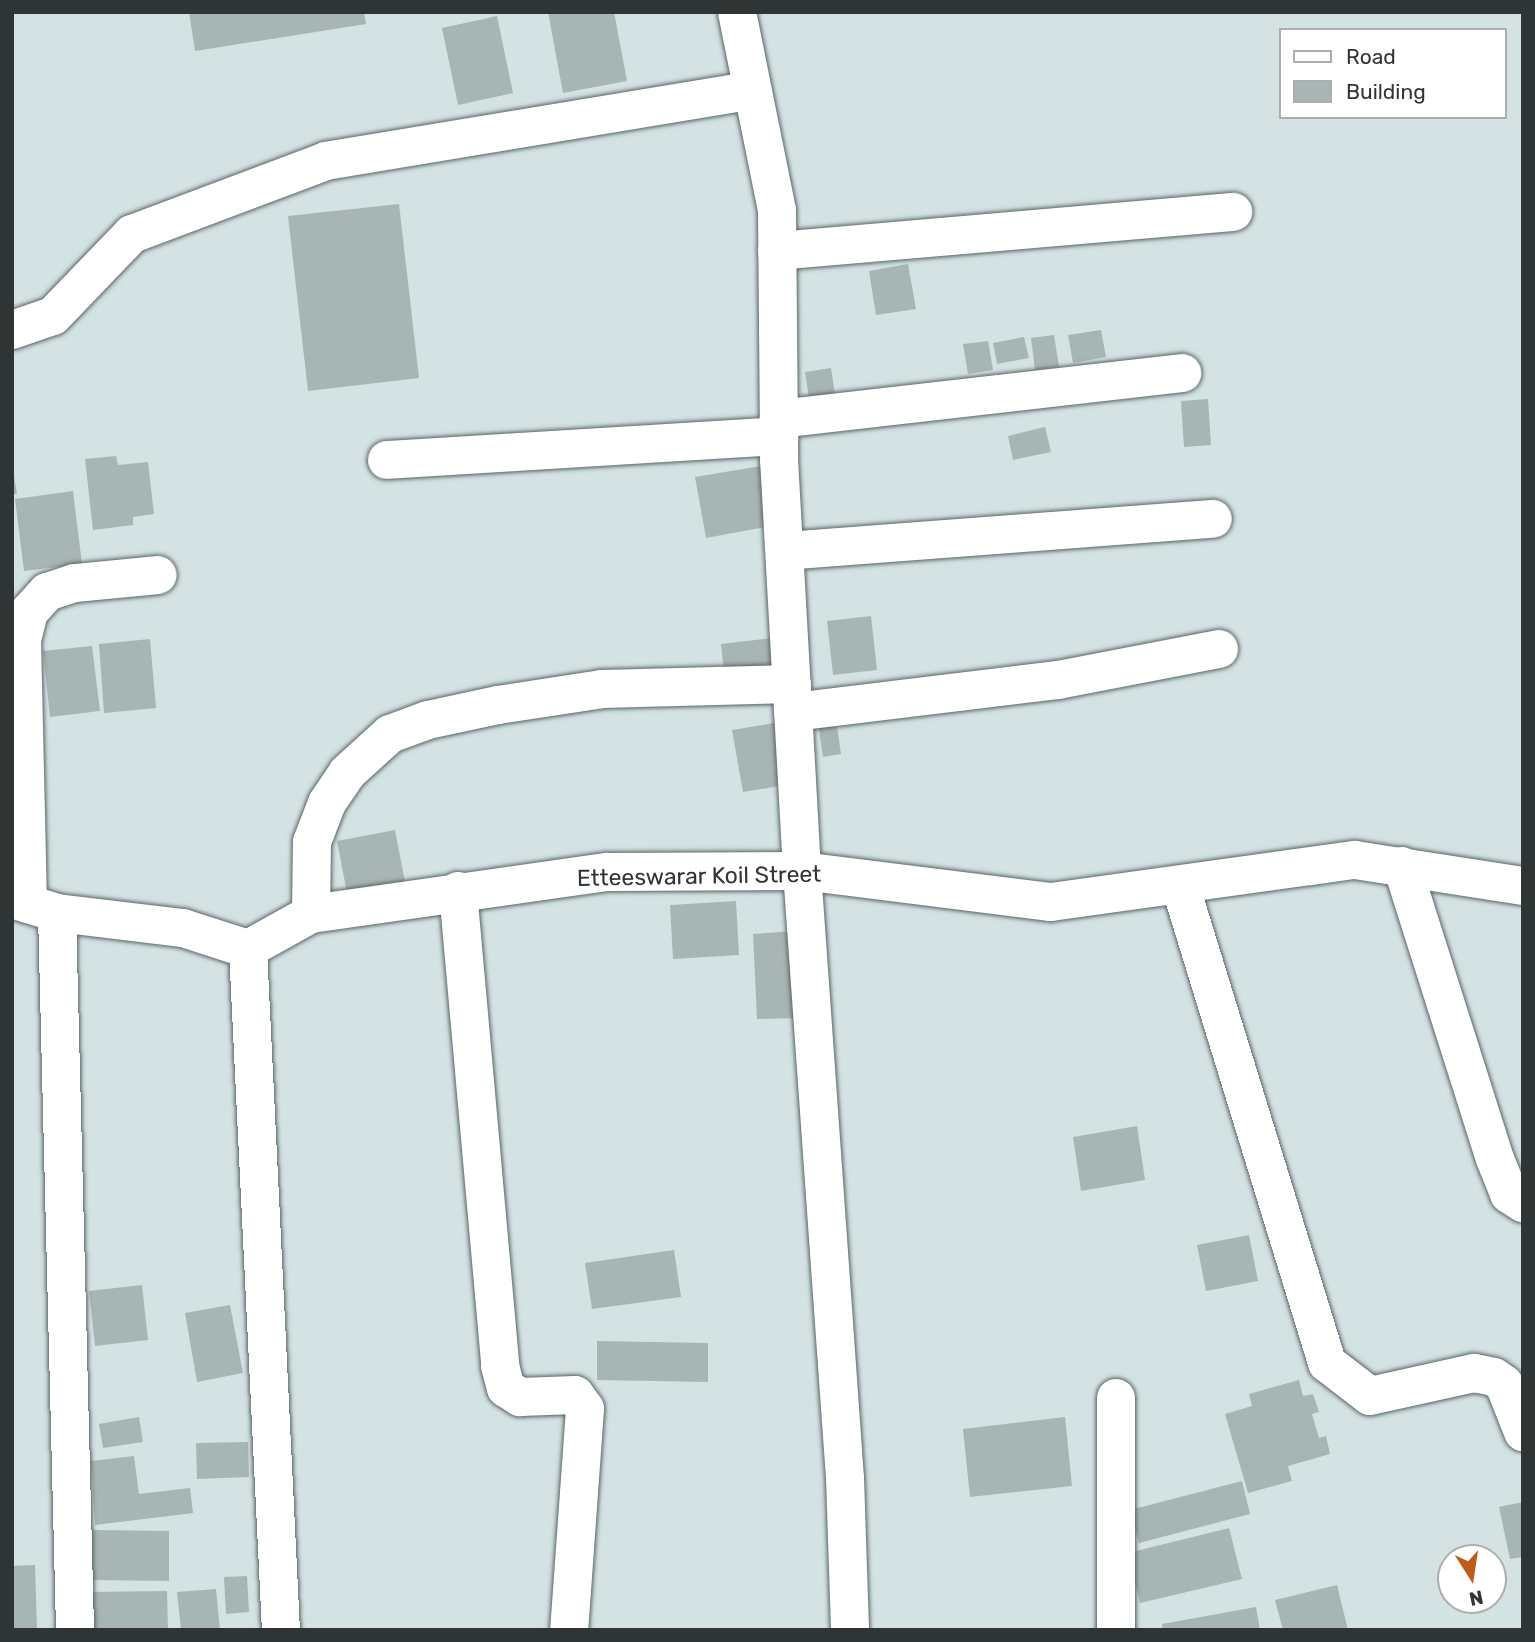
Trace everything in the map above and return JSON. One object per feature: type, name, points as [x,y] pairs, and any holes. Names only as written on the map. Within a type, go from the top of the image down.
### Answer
[{"type":"street","points":[[737,12],[749,90],[777,210],[779,427],[792,698],[845,1478],[850,1630]]},
{"type":"street","points":[[12,330],[53,316],[132,234],[326,161],[749,90]]},
{"type":"street","points":[[777,251],[1233,212]]},
{"type":"street","points":[[387,460],[779,427],[1182,373]]},
{"type":"street","points":[[785,551],[1213,519]]},
{"type":"street","points":[[75,1630],[32,905],[22,640],[29,612],[47,593],[75,583],[158,575]]},
{"type":"street","points":[[310,914],[312,842],[327,803],[347,773],[390,734],[452,715],[602,689],[792,698],[1058,680],[1219,649]]},
{"type":"street","name":"Etteeswarar Koil Street","points":[[248,949],[310,914],[607,872],[802,871],[1051,902],[1181,888],[1354,860],[1523,887]]},
{"type":"street","points":[[1402,866],[1495,1159],[1509,1194],[1523,1203]]},
{"type":"street","points":[[1181,888],[1327,1363],[1370,1396],[1474,1373],[1494,1377],[1504,1384],[1523,1432]]},
{"type":"street","points":[[458,891],[500,1366],[506,1388],[520,1397],[575,1395],[585,1409],[569,1630]]},
{"type":"street","points":[[32,905],[183,928],[248,949],[281,1630]]},
{"type":"street","points":[[1116,1398],[1116,1630]]},
{"type":"building","points":[[189,12],[364,12],[366,24],[195,51]]},
{"type":"building","points":[[548,12],[614,12],[627,81],[563,93]]},
{"type":"building","points":[[497,16],[513,93],[458,105],[442,28]]},
{"type":"building","points":[[399,204],[419,378],[308,391],[288,216]]},
{"type":"building","points":[[908,264],[916,309],[876,315],[869,271]]},
{"type":"building","points":[[1101,330],[1106,357],[1073,363],[1068,335]]},
{"type":"building","points":[[1054,335],[1059,367],[1035,370],[1031,338]]},
{"type":"building","points":[[1024,337],[1029,358],[997,364],[993,343]]},
{"type":"building","points":[[988,341],[993,370],[968,374],[963,344]]},
{"type":"building","points":[[831,368],[836,401],[810,405],[805,372]]},
{"type":"building","points":[[1208,399],[1211,445],[1184,447],[1181,401]]},
{"type":"building","points":[[1045,427],[1051,452],[1013,460],[1008,436]]},
{"type":"building","points":[[116,456],[118,465],[148,462],[154,514],[133,517],[133,525],[93,530],[85,459]]},
{"type":"building","points":[[12,463],[17,494],[12,494]]},
{"type":"building","points":[[761,466],[771,526],[706,538],[695,477]]},
{"type":"building","points":[[73,491],[82,564],[24,571],[15,499]]},
{"type":"building","points":[[871,616],[877,670],[833,675],[827,621]]},
{"type":"building","points":[[772,638],[776,677],[725,682],[721,644]]},
{"type":"building","points":[[150,639],[156,708],[104,713],[99,644]]},
{"type":"building","points":[[92,646],[100,711],[50,717],[43,651]]},
{"type":"building","points":[[836,720],[841,754],[823,757],[818,723]]},
{"type":"building","points":[[775,723],[786,785],[743,792],[732,730]]},
{"type":"building","points":[[395,830],[405,882],[347,893],[337,841]]},
{"type":"building","points":[[736,901],[739,955],[673,959],[670,905]]},
{"type":"building","points":[[796,931],[800,1018],[757,1019],[753,934]]},
{"type":"building","points":[[1137,1126],[1145,1180],[1081,1191],[1073,1137]]},
{"type":"building","points":[[1249,1235],[1258,1281],[1206,1291],[1197,1245]]},
{"type":"building","points":[[674,1250],[681,1297],[592,1309],[585,1263]]},
{"type":"building","points":[[142,1285],[148,1340],[95,1346],[89,1291]]},
{"type":"building","points":[[230,1305],[243,1373],[197,1382],[185,1313]]},
{"type":"building","points":[[597,1341],[708,1343],[708,1382],[597,1380]]},
{"type":"building","points":[[1299,1380],[1303,1396],[1313,1394],[1319,1412],[1312,1414],[1319,1438],[1326,1436],[1330,1454],[1288,1466],[1292,1481],[1248,1493],[1225,1414],[1252,1406],[1249,1394]]},
{"type":"building","points":[[139,1417],[143,1442],[103,1448],[99,1424]]},
{"type":"building","points":[[1065,1417],[1072,1486],[970,1497],[963,1429]]},
{"type":"building","points":[[248,1442],[249,1477],[197,1479],[196,1443]]},
{"type":"building","points":[[134,1456],[139,1494],[190,1488],[193,1513],[95,1525],[91,1461]]},
{"type":"building","points":[[1242,1481],[1250,1514],[1139,1543],[1130,1510]]},
{"type":"building","points":[[1523,1502],[1523,1557],[1510,1559],[1499,1507]]},
{"type":"building","points":[[1229,1528],[1242,1579],[1140,1603],[1128,1553]]},
{"type":"building","points":[[92,1530],[169,1531],[169,1581],[92,1580]]},
{"type":"building","points":[[35,1565],[37,1630],[12,1630],[12,1566]]},
{"type":"building","points":[[247,1576],[249,1612],[226,1614],[224,1577]]},
{"type":"building","points":[[1337,1585],[1348,1630],[1283,1630],[1275,1600]]},
{"type":"building","points":[[216,1589],[220,1630],[181,1630],[177,1592]]},
{"type":"building","points":[[167,1591],[168,1630],[90,1630],[89,1592]]},
{"type":"building","points":[[1256,1607],[1260,1630],[1163,1630],[1162,1624]]}]
